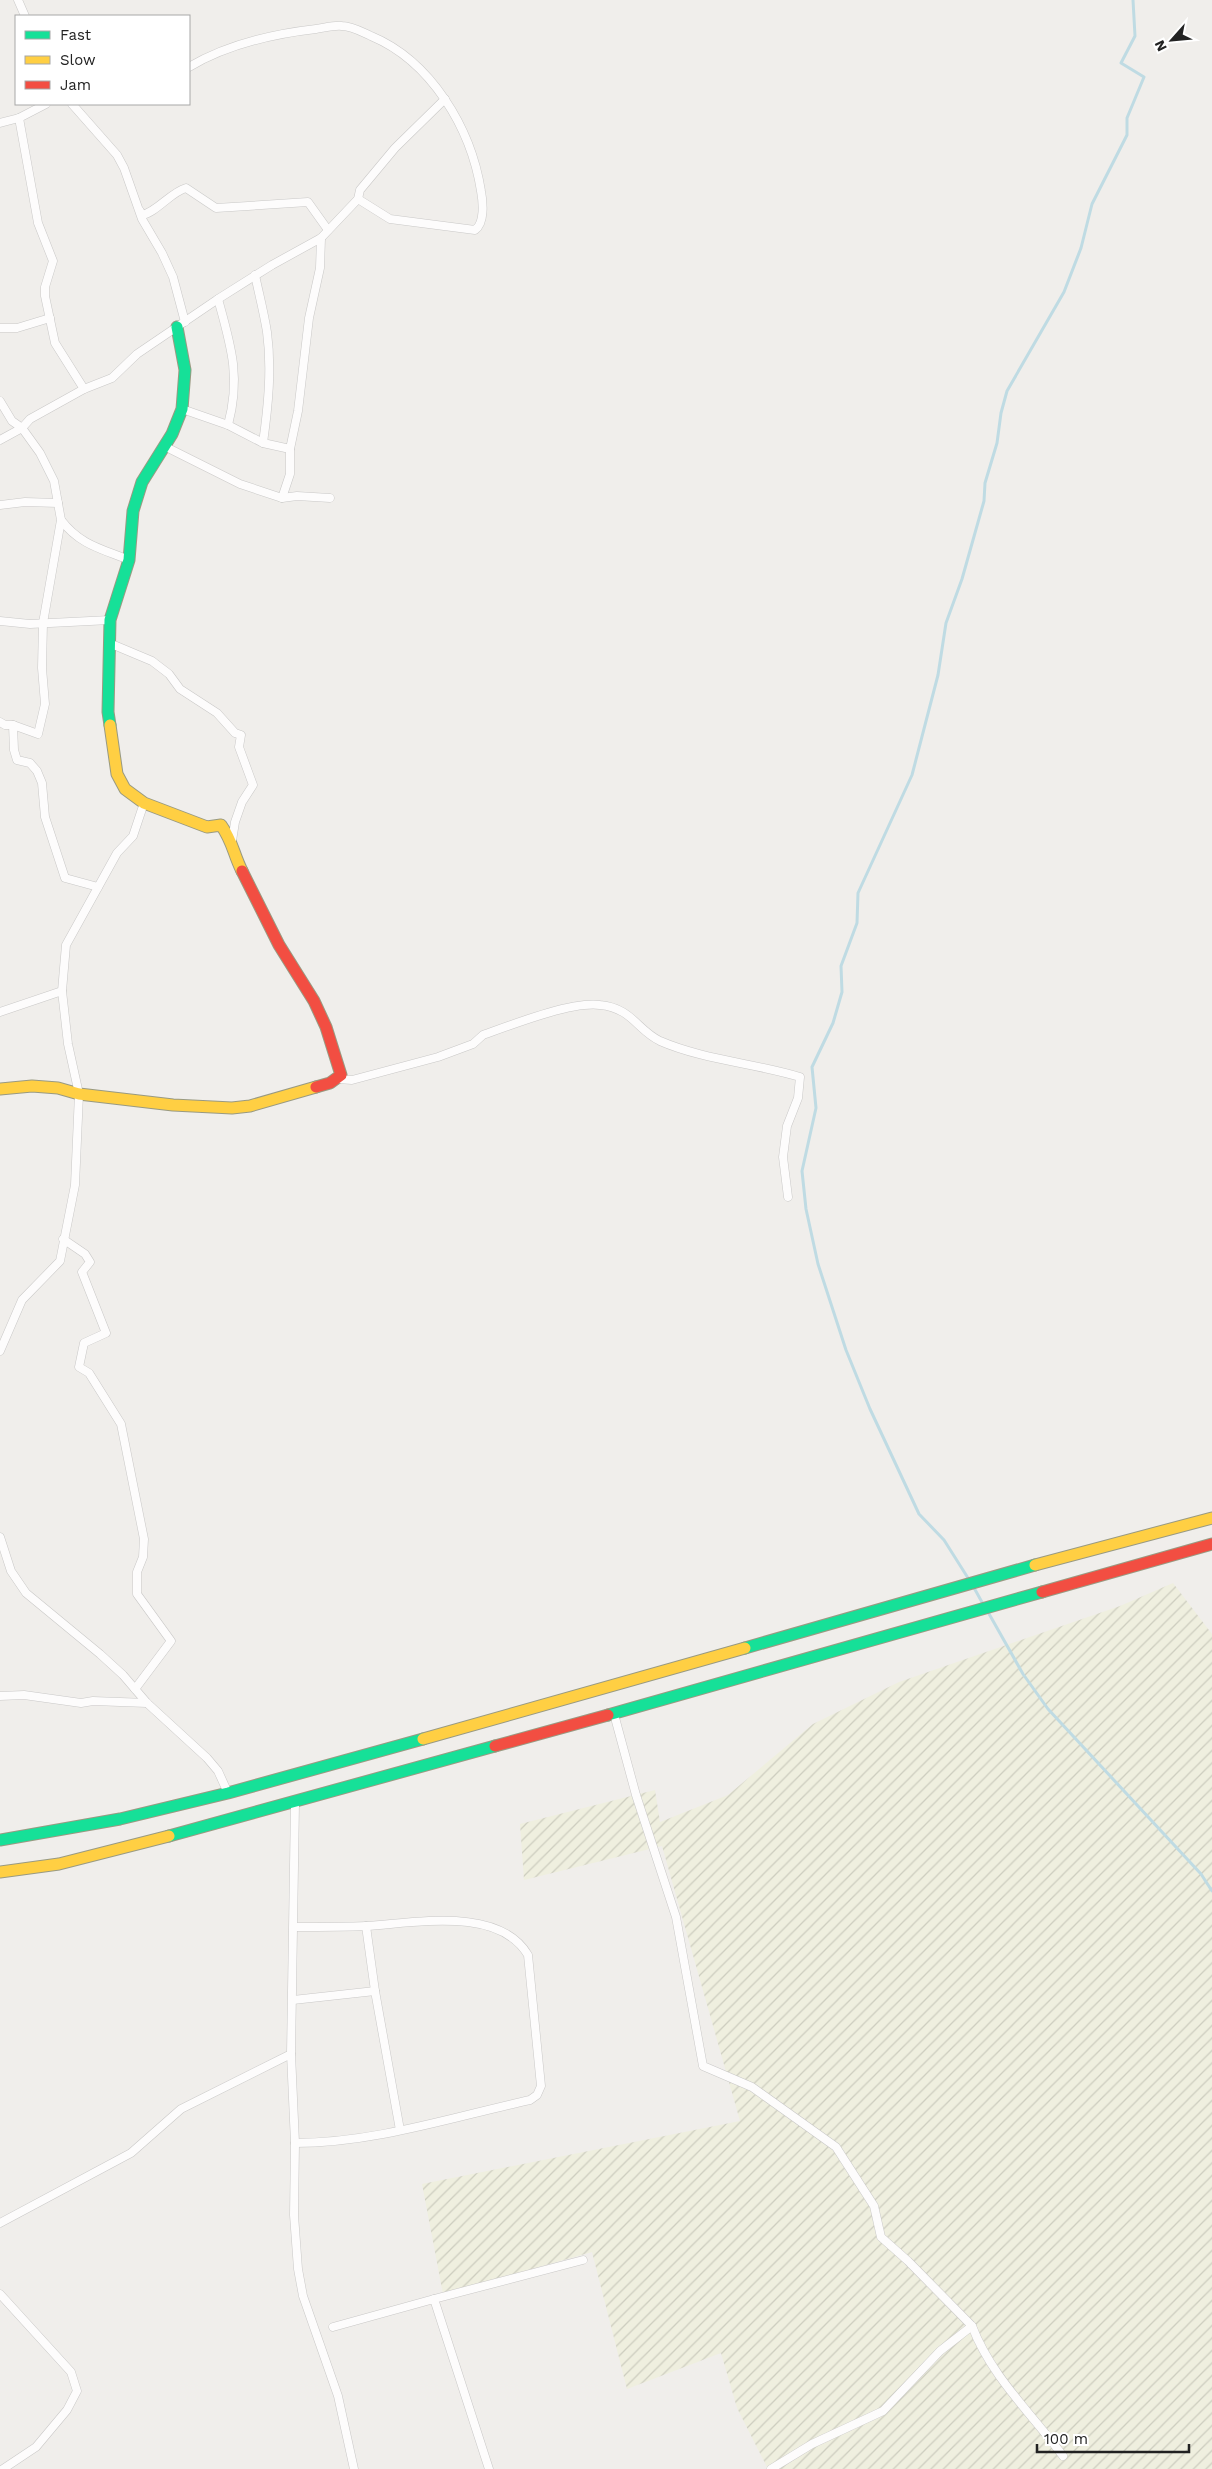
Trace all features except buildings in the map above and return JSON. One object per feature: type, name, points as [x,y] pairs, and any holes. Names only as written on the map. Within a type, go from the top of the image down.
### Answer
[{"type":"main road","points":[[0,1089],[32,1086],[58,1088],[79,1094],[173,1105],[242,1107],[338,1079],[341,1073],[326,1027],[314,1001],[279,945],[236,859],[232,841],[221,825],[207,827],[144,803],[125,788],[115,767],[108,712],[110,620],[129,560],[132,511],[136,495],[164,446],[182,409],[185,370],[181,324]]},
{"type":"main road","points":[[0,1840],[120,1819],[228,1793],[630,1682],[766,1640],[922,1598],[1004,1573],[1212,1518]]},
{"type":"main road","points":[[0,1872],[59,1864],[295,1803],[1212,1544]]},
{"type":"street","points":[[18,0],[25,15]]},
{"type":"street","points":[[190,67],[251,40],[287,32],[343,26],[382,40],[399,50],[415,64],[445,99],[466,139],[479,176],[483,201],[479,228],[470,230],[390,219],[358,199]]},
{"type":"street","points":[[0,440],[22,428],[30,419],[84,389],[112,378],[137,354],[218,299],[321,238],[358,199],[360,190],[395,148],[445,99]]},
{"type":"street","points":[[0,123],[19,118],[44,105]]},
{"type":"street","points":[[73,105],[117,155],[139,210],[173,277],[181,324]]},
{"type":"street","points":[[19,118],[38,223],[53,261],[45,287],[50,318],[58,349],[84,389]]},
{"type":"street","points":[[139,210],[142,215],[147,214],[166,199],[186,188],[216,208],[308,202],[328,230]]},
{"type":"street","points":[[282,498],[290,474],[290,448],[298,411],[309,318],[320,268],[321,238]]},
{"type":"street","points":[[256,275],[267,332],[269,359],[267,414],[262,444]]},
{"type":"street","points":[[218,299],[235,368],[232,409],[228,425]]},
{"type":"street","points":[[0,328],[16,328],[50,318]]},
{"type":"street","points":[[0,401],[12,421],[22,428],[40,453],[50,471],[62,520],[72,534],[84,542],[129,560]]},
{"type":"street","points":[[182,409],[228,425],[262,444],[290,448]]},
{"type":"street","points":[[164,446],[240,484],[282,498],[296,496],[330,498]]},
{"type":"street","points":[[0,505],[25,502],[58,503]]},
{"type":"street","points":[[0,722],[38,734],[45,704],[42,668],[43,624],[62,520]]},
{"type":"street","points":[[0,622],[43,624],[110,620]]},
{"type":"street","points":[[110,643],[152,661],[169,674],[180,689],[217,713],[235,733],[241,735],[239,747],[253,785],[242,802],[235,822],[232,841]]},
{"type":"street","points":[[13,726],[15,756],[17,760],[34,766],[42,783],[45,817],[65,878],[98,887]]},
{"type":"street","points":[[0,1351],[22,1300],[60,1261],[74,1185],[79,1094],[68,1044],[62,991],[66,945],[117,853],[134,836],[144,803]]},
{"type":"street","points":[[94,896],[98,887]]},
{"type":"street","points":[[82,917],[98,887]]},
{"type":"street","points":[[0,1012],[62,991]]},
{"type":"street","points":[[338,1079],[352,1080],[438,1057],[473,1044],[483,1035],[579,1004],[600,1004],[625,1012],[659,1040],[705,1055],[768,1067],[800,1077],[798,1098],[787,1126],[783,1157],[788,1197]]},
{"type":"street","points":[[63,1239],[84,1254],[90,1262],[82,1272],[106,1332],[84,1343],[79,1367],[88,1372],[121,1424],[144,1539],[143,1557],[137,1572],[137,1594],[171,1641],[136,1689]]},
{"type":"street","points":[[0,1537],[12,1570],[26,1593],[100,1654],[136,1689],[147,1703],[207,1758],[218,1770],[228,1793]]},
{"type":"street","points":[[0,1696],[24,1695],[80,1703],[93,1701],[147,1703]]},
{"type":"street","points":[[614,1714],[636,1795],[676,1917],[703,2066],[752,2087],[836,2147],[874,2206],[880,2237],[908,2261],[972,2326],[980,2347],[997,2374],[1035,2419],[1062,2456]]},
{"type":"street","points":[[295,1803],[291,2054],[295,2143],[294,2215],[298,2269],[303,2296],[338,2396],[354,2469]]},
{"type":"street","points":[[294,1927],[366,1926],[444,1920],[486,1926],[510,1936],[523,1946],[528,1956],[541,2086],[536,2095],[530,2100],[400,2130],[324,2143],[295,2143]]},
{"type":"street","points":[[366,1926],[374,1990],[400,2130]]},
{"type":"street","points":[[293,2000],[374,1990]]},
{"type":"street","points":[[0,2223],[131,2153],[181,2109],[291,2054]]},
{"type":"street","points":[[333,2327],[583,2260]]},
{"type":"street","points":[[0,2294],[71,2372],[77,2391],[67,2410],[36,2447],[3,2469]]},
{"type":"street","points":[[434,2299],[489,2469]]},
{"type":"street","points":[[771,2469],[812,2444],[882,2412],[940,2351],[972,2326]]},
{"type":"green space","points":[[1173,1583],[1212,1634],[1212,2469],[768,2469],[737,2408],[721,2353],[627,2389],[592,2252],[443,2294],[422,2184],[740,2121],[662,1846],[524,1880],[520,1824],[655,1790],[660,1822],[728,1795],[813,1724],[899,1682],[1120,1606]]},
{"type":"waterway","points":[[968,1578],[944,1540],[919,1514],[870,1409],[846,1350],[818,1264],[806,1209],[802,1171],[816,1108],[812,1067],[833,1023],[842,992],[841,966],[857,923],[858,893],[912,775],[938,675],[946,623],[962,579],[984,501],[985,483],[997,443],[1001,413],[1007,391],[1064,292],[1081,248],[1092,204],[1127,135],[1127,118],[1144,77],[1121,63],[1135,36],[1133,0]]},
{"type":"waterway","points":[[973,1586],[983,1604]]},
{"type":"waterway","points":[[988,1612],[1023,1674],[1048,1709],[1201,1874],[1212,1891]]},
{"type":"traffic: fast","points":[[110,725],[108,712],[110,620],[129,560],[133,511],[142,482],[172,434],[182,409],[185,370],[177,327]]},
{"type":"traffic: fast","points":[[745,1648],[1035,1565]]},
{"type":"traffic: fast","points":[[608,1715],[1042,1592]]},
{"type":"traffic: fast","points":[[0,1840],[120,1819],[228,1793],[423,1739]]},
{"type":"traffic: fast","points":[[169,1836],[495,1746]]},
{"type":"traffic: slow","points":[[110,725],[117,774],[125,789],[144,803],[207,827],[221,825],[242,871]]},
{"type":"traffic: slow","points":[[0,1089],[32,1086],[58,1088],[79,1094],[173,1105],[232,1108],[250,1106],[316,1087]]},
{"type":"traffic: slow","points":[[1035,1565],[1212,1518]]},
{"type":"traffic: slow","points":[[423,1739],[745,1648]]},
{"type":"traffic: slow","points":[[0,1872],[59,1864],[169,1836]]},
{"type":"traffic: jam","points":[[242,871],[279,945],[314,1001],[326,1027],[341,1075],[330,1083],[316,1087]]},
{"type":"traffic: jam","points":[[1042,1592],[1212,1544]]},
{"type":"traffic: jam","points":[[495,1746],[608,1715]]}]
